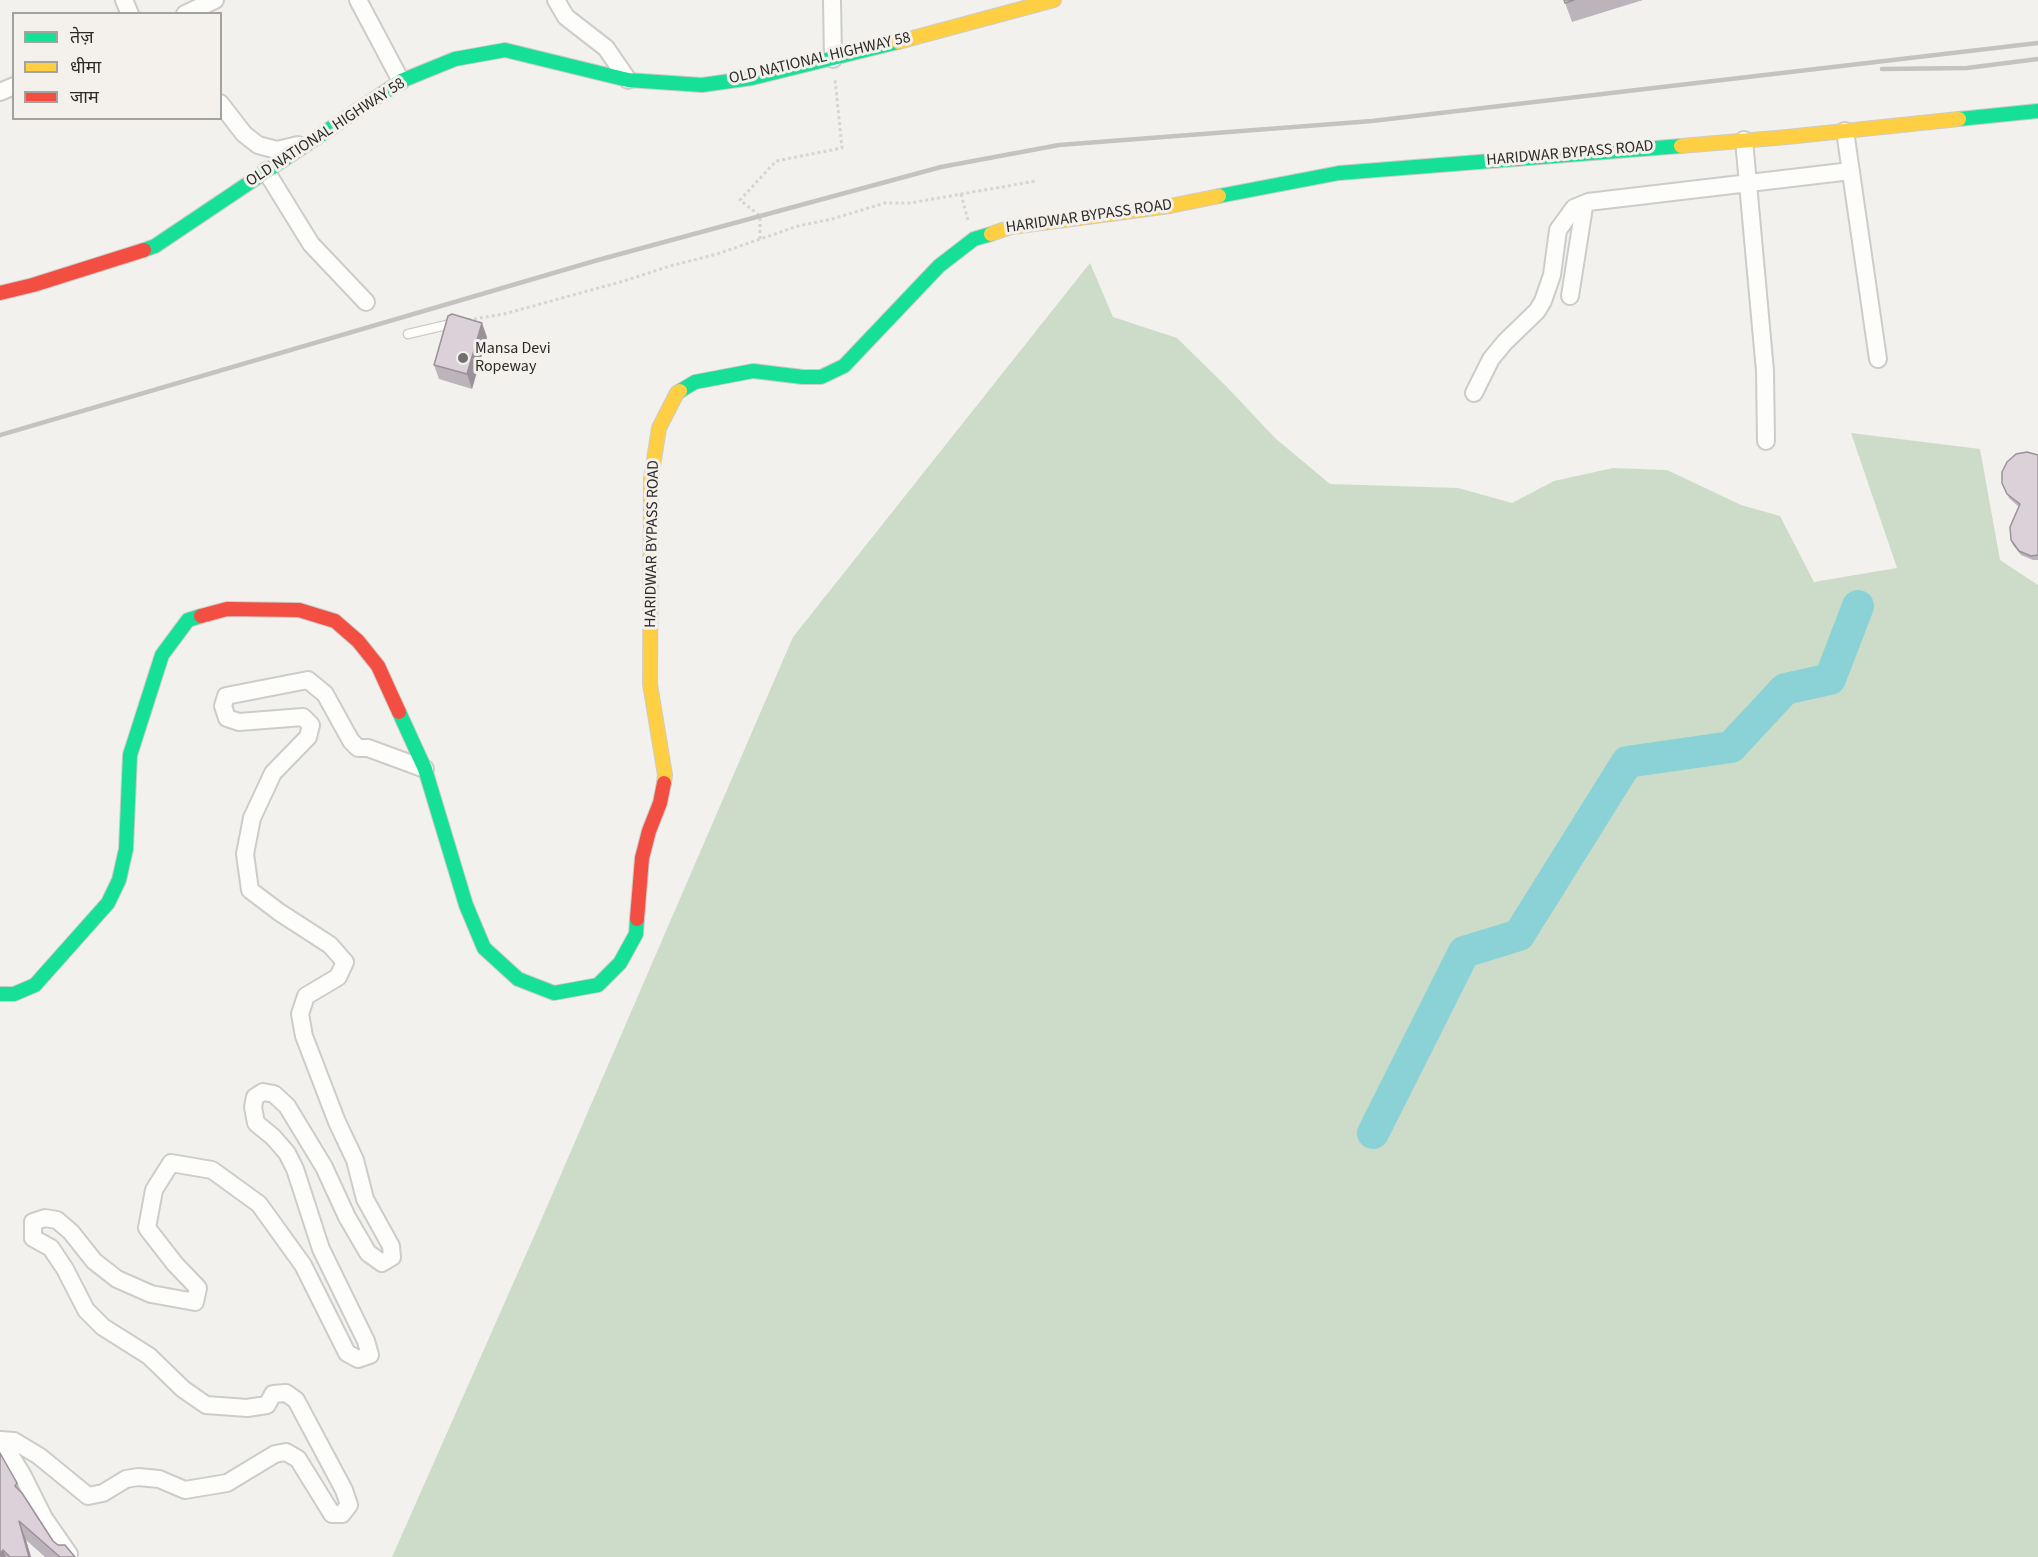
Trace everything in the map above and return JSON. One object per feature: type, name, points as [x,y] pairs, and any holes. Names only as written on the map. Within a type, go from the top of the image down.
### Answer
[{"type":"main road","name":"OLD NATIONAL HIGHWAY 58","points":[[0,293],[33,285],[155,246],[400,81],[455,59],[505,50],[628,80],[702,85],[752,78],[833,59],[1053,0]]},
{"type":"main road","name":"HARIDWAR BYPASS ROAD","points":[[0,994],[14,994],[35,985],[108,903],[119,880],[126,849],[130,755],[162,655],[188,620],[226,609],[299,610],[335,621],[358,641],[378,666],[425,769],[466,905],[484,948],[518,979],[554,993],[598,985],[620,963],[636,934],[642,858],[660,803],[665,775],[650,684],[651,479],[659,428],[677,393],[695,382],[753,371],[821,377],[844,366],[939,266],[974,238],[1011,227],[1170,206],[1339,173],[1744,140],[2038,111]]},
{"type":"street","points":[[189,12],[215,0]]},
{"type":"street","points":[[357,0],[400,81]]},
{"type":"street","points":[[556,0],[566,17],[606,48],[628,80]]},
{"type":"street","points":[[832,0],[833,59]]},
{"type":"street","points":[[222,106],[244,134],[258,145],[278,150],[295,144],[304,146]]},
{"type":"street","points":[[1845,131],[1878,359]]},
{"type":"street","points":[[1744,140],[1765,371],[1766,441]]},
{"type":"street","points":[[266,171],[311,244],[366,302]]},
{"type":"street","points":[[1474,393],[1491,359],[1537,311],[1543,301],[1552,275],[1558,230],[1574,208],[1586,203],[1851,171]]},
{"type":"street","points":[[1570,296],[1586,203]]},
{"type":"street","points":[[69,1554],[44,1518],[23,1476],[1,1440],[14,1441],[39,1456],[88,1496],[103,1493],[126,1479],[138,1477],[159,1479],[185,1490],[227,1483],[275,1454],[286,1452],[298,1459],[332,1514],[342,1514],[349,1505],[344,1490],[296,1400],[286,1393],[273,1394],[267,1405],[247,1408],[206,1405],[183,1389],[149,1356],[103,1327],[86,1310],[65,1269],[51,1248],[33,1238],[33,1222],[45,1218],[57,1220],[71,1232],[94,1261],[117,1279],[151,1294],[195,1302],[198,1288],[175,1264],[147,1228],[154,1190],[171,1162],[212,1170],[259,1204],[303,1265],[347,1353],[358,1359],[370,1355],[366,1341],[321,1249],[295,1169],[287,1153],[256,1123],[253,1107],[255,1097],[263,1092],[274,1094],[287,1106],[324,1167],[347,1217],[368,1253],[382,1263],[392,1257],[391,1246],[366,1199],[355,1160],[337,1122],[304,1036],[300,1014],[306,996],[338,977],[345,962],[330,945],[250,890],[245,854],[252,818],[273,772],[308,737],[311,725],[303,717],[239,722],[227,718],[223,706],[226,696],[308,680],[325,694],[351,741],[358,748],[368,748],[425,769]]},
{"type":"lane","points":[[408,334],[455,323]]},
{"type":"path","points":[[760,238],[760,216],[740,200],[776,161],[842,148],[833,59]]},
{"type":"path","points":[[455,323],[504,314],[717,255],[798,226],[832,219],[885,203],[910,203],[1036,181]]},
{"type":"path","points":[[962,194],[974,238]]},
{"type":"green space","points":[[1090,263],[1113,317],[1177,338],[1275,438],[1330,484],[1458,488],[1512,503],[1554,481],[1613,468],[1667,470],[1741,505],[1780,516],[1814,582],[1897,568],[1851,433],[1980,449],[2000,560],[2038,585],[2038,1557],[392,1557],[539,1225],[793,637]]},
{"type":"building","points":[[452,314],[482,323],[467,374],[434,365],[448,316]]},
{"type":"building","points":[[2027,452],[2038,455],[2038,555],[2031,556],[2019,551],[2011,540],[2010,527],[2020,504],[2007,494],[2002,483],[2002,472],[2007,462],[2016,454]]},
{"type":"building","points":[[0,1453],[17,1483],[15,1486],[53,1541],[58,1545],[65,1545],[75,1557],[60,1557],[19,1521],[29,1557],[10,1557],[3,1550],[0,1554]]},
{"type":"waterway","points":[[1373,1133],[1464,952],[1519,935],[1627,762],[1731,747],[1785,689],[1830,679],[1858,606]]},
{"type":"railway","points":[[0,435],[598,260],[941,167],[1059,145],[1372,121],[2038,43]]},
{"type":"railway","points":[[1882,69],[1967,68],[2038,59]]},
{"type":"traffic: fast","points":[[144,250],[155,246],[401,81],[455,59],[505,50],[628,80],[702,85],[752,78],[898,42]]},
{"type":"traffic: fast","points":[[1959,119],[2038,111]]},
{"type":"traffic: fast","points":[[1219,196],[1339,173],[1681,146]]},
{"type":"traffic: fast","points":[[680,391],[695,382],[753,371],[821,377],[844,366],[939,266],[974,239],[991,234]]},
{"type":"traffic: fast","points":[[0,994],[14,994],[35,985],[108,903],[119,880],[126,849],[130,755],[162,655],[188,620],[201,616]]},
{"type":"traffic: fast","points":[[399,712],[425,769],[466,905],[484,948],[518,979],[554,993],[598,985],[620,963],[636,934],[637,919]]},
{"type":"traffic: slow","points":[[898,42],[1054,0]]},
{"type":"traffic: slow","points":[[1681,146],[1959,119]]},
{"type":"traffic: slow","points":[[991,234],[1011,227],[1170,206],[1219,196]]},
{"type":"traffic: slow","points":[[664,783],[665,775],[650,684],[651,479],[659,428],[680,391]]},
{"type":"traffic: jam","points":[[0,293],[144,250]]},
{"type":"traffic: jam","points":[[201,616],[227,609],[299,610],[335,621],[358,641],[378,666],[399,712]]},
{"type":"traffic: jam","points":[[637,919],[642,858],[664,783]]},
{"type":"place","name":"Mansa Devi Ropeway","points":[[463,358]]}]
